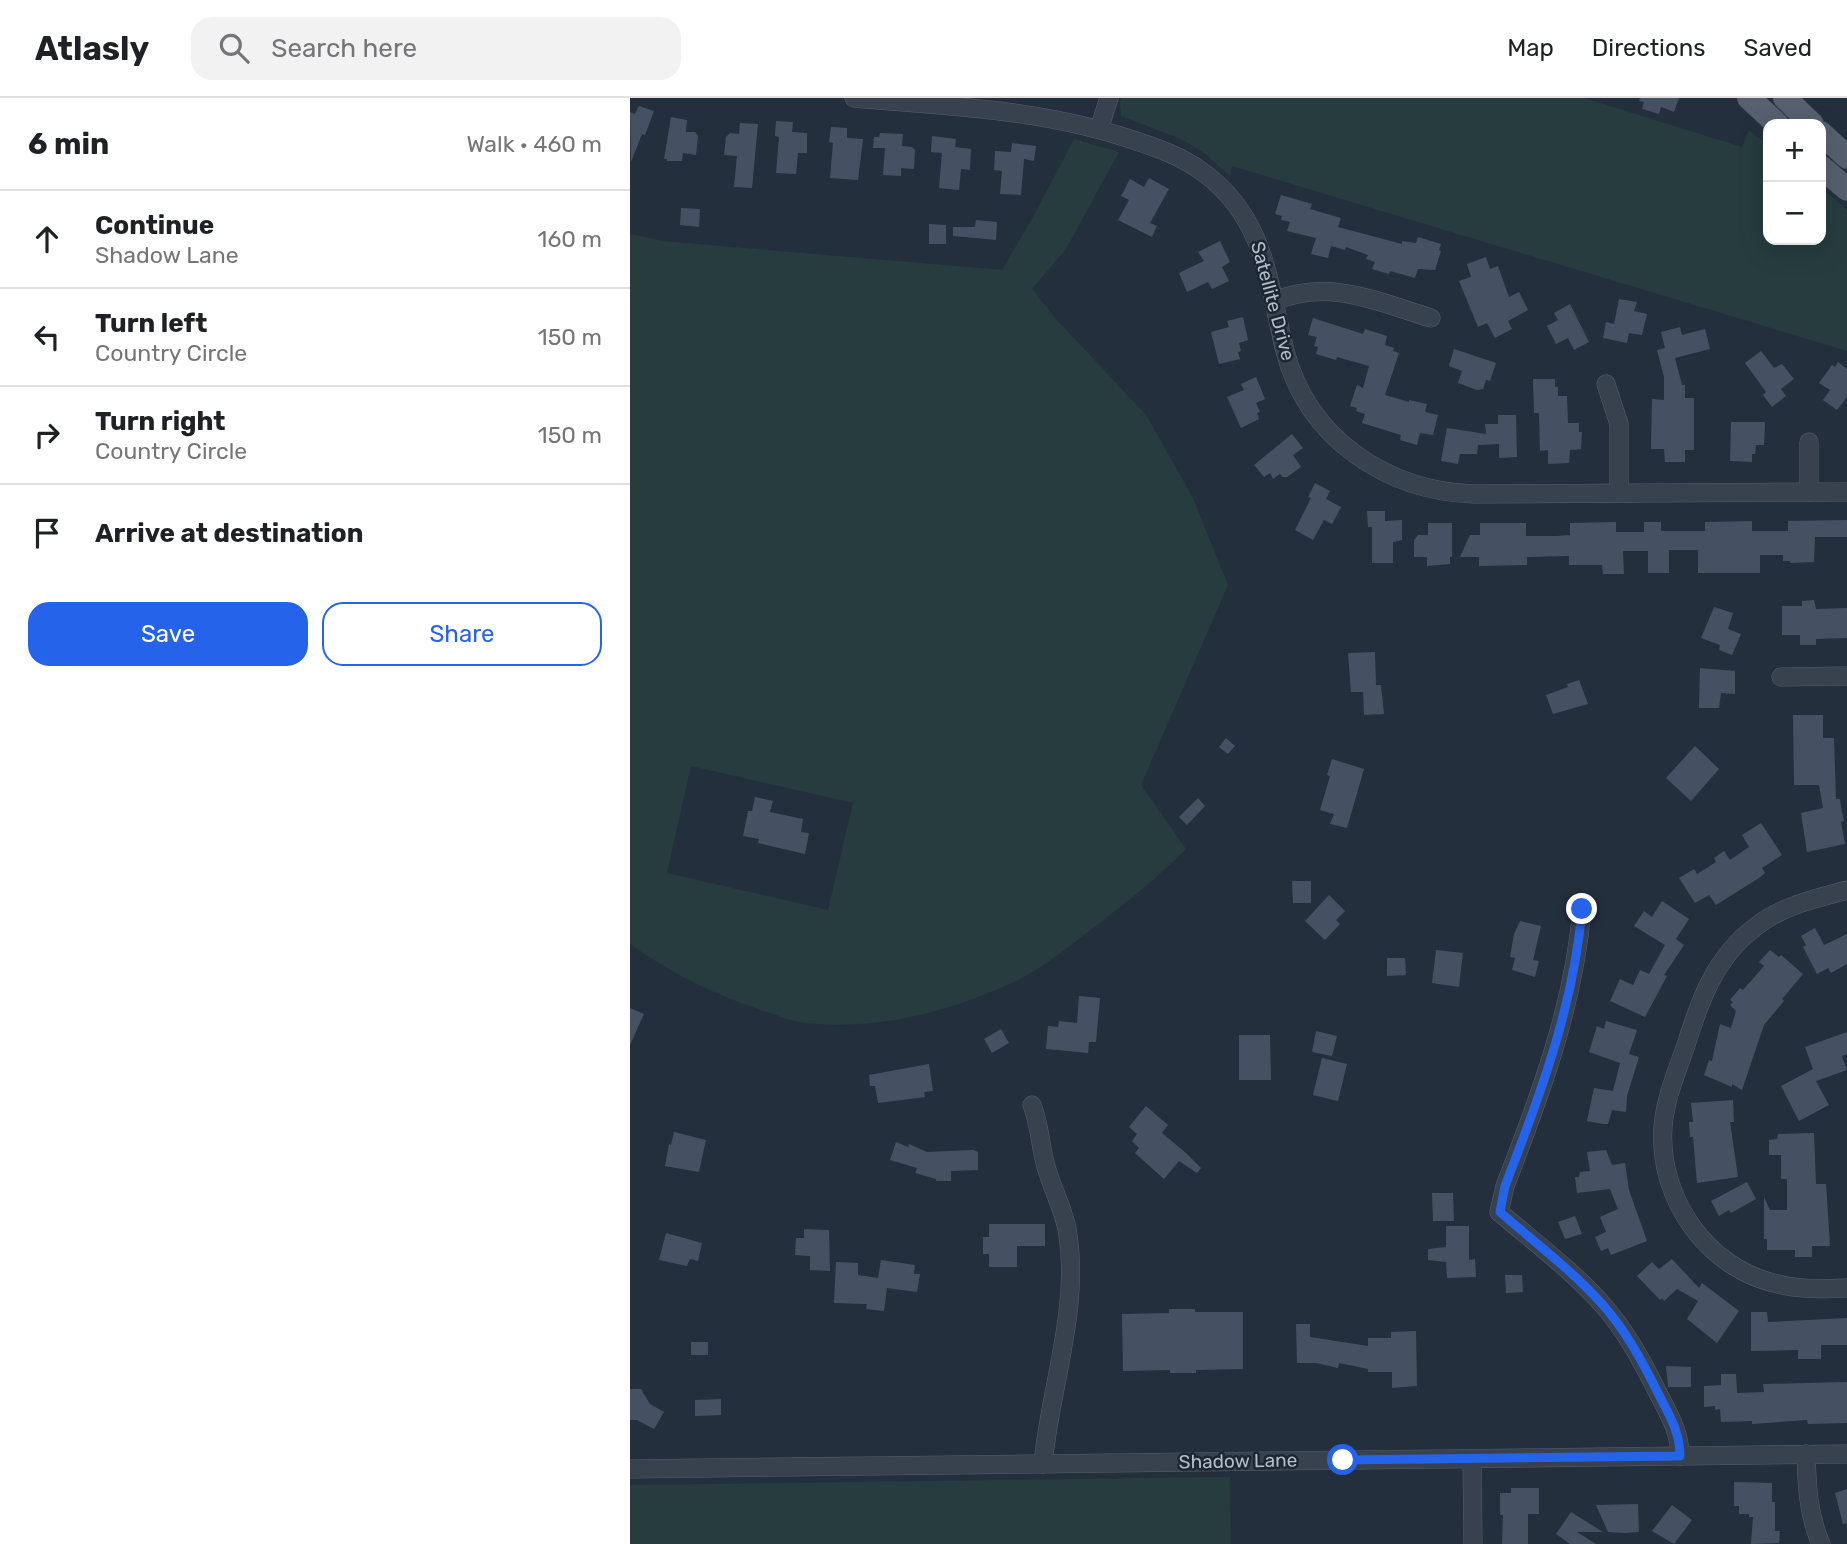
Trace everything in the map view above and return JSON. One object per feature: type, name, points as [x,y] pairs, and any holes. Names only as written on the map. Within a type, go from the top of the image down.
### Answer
[{"type":"main road","points":[[1749,98],[1772,119]]},
{"type":"main road","points":[[1785,98],[1807,119]]},
{"type":"main road","points":[[1826,137],[1847,157]]},
{"type":"main road","points":[[1826,171],[1847,189]]},
{"type":"street","name":"Satellite Drive","points":[[855,98],[966,103],[1037,115],[1099,129],[1162,149],[1205,174],[1224,191],[1253,231],[1263,254],[1286,353],[1307,401],[1340,442],[1362,460],[1406,483],[1457,494],[1847,492]]},
{"type":"street","points":[[1099,129],[1109,98]]},
{"type":"street","points":[[1275,301],[1290,294],[1326,290],[1345,292],[1431,318]]},
{"type":"street","points":[[1606,384],[1619,424],[1619,493]]},
{"type":"street","points":[[1809,442],[1809,492]]},
{"type":"street","points":[[1781,677],[1847,676]]},
{"type":"street","points":[[1847,890],[1800,903],[1776,913],[1740,940],[1718,965],[1699,1005],[1667,1102],[1663,1148],[1666,1171],[1685,1218],[1715,1253],[1733,1266],[1776,1284],[1796,1288],[1847,1288]]},
{"type":"street","points":[[1582,909],[1573,982],[1559,1032],[1505,1186],[1500,1212],[1580,1281],[1603,1304],[1622,1329],[1638,1353],[1676,1427],[1680,1456]]},
{"type":"street","points":[[1031,1105],[1038,1119],[1047,1172],[1062,1205],[1070,1261],[1065,1325],[1043,1464]]},
{"type":"street","points":[[1806,1454],[1807,1498],[1811,1521],[1821,1544]]},
{"type":"street","name":"Shadow Lane","points":[[630,1469],[1847,1454]]},
{"type":"street","points":[[1472,1458],[1473,1544]]},
{"type":"green space","points":[[1122,98],[1584,98],[1742,147],[1749,130],[1763,141],[1763,245],[1826,245],[1826,191],[1847,210],[1847,351],[1232,166],[1230,176],[1204,153],[1181,139],[1121,116]]},
{"type":"green space","points":[[1074,139],[1119,152],[1066,249],[1032,289],[1057,320],[1146,415],[1192,496],[1228,585],[1141,785],[1186,849],[1129,900],[1055,957],[1014,982],[989,993],[936,1011],[881,1022],[826,1024],[790,1020],[696,984],[630,944],[630,234],[663,241],[1002,270]],"holes":[[[691,766],[853,803],[828,910],[667,873]]]},
{"type":"green space","points":[[1230,1477],[1231,1544],[630,1544],[630,1485]]},
{"type":"building","points":[[1640,98],[1679,98],[1674,112],[1661,107],[1659,114],[1642,109],[1644,102],[1639,101]]},
{"type":"building","points":[[639,106],[654,111],[631,162],[630,112],[635,114]]},
{"type":"building","points":[[671,117],[687,120],[686,132],[695,132],[698,136],[696,155],[683,153],[682,161],[664,159]]},
{"type":"building","points":[[776,121],[793,122],[792,132],[807,133],[807,153],[798,153],[796,174],[776,173],[779,137],[775,136]]},
{"type":"building","points":[[740,123],[758,124],[752,188],[734,187],[737,156],[724,155],[726,137],[730,133],[739,134]]},
{"type":"building","points":[[831,127],[847,128],[847,138],[863,139],[858,180],[830,178],[833,143],[829,142]]},
{"type":"building","points":[[880,133],[903,134],[902,146],[915,150],[914,169],[901,168],[901,176],[883,175],[885,148],[873,148],[874,137],[879,137]]},
{"type":"building","points":[[932,136],[956,139],[955,147],[971,149],[970,170],[961,169],[959,190],[939,188],[942,153],[931,152]]},
{"type":"building","points":[[1012,143],[1036,146],[1034,161],[1024,159],[1021,195],[1000,194],[1002,171],[994,170],[995,151],[1011,152]]},
{"type":"building","points":[[1149,178],[1169,189],[1150,223],[1157,226],[1152,237],[1118,220],[1129,200],[1121,196],[1130,179],[1144,187]]},
{"type":"building","points":[[1281,195],[1312,204],[1310,209],[1341,218],[1338,227],[1402,244],[1402,241],[1416,243],[1418,237],[1441,244],[1435,270],[1418,269],[1415,278],[1390,271],[1389,274],[1372,269],[1375,262],[1366,259],[1368,255],[1346,247],[1345,250],[1331,246],[1328,258],[1311,254],[1316,238],[1287,231],[1290,222],[1281,220],[1282,216],[1275,214]]},
{"type":"building","points":[[681,208],[700,209],[699,227],[680,225]]},
{"type":"building","points":[[976,220],[997,222],[996,240],[953,236],[953,227],[975,227]]},
{"type":"building","points":[[929,224],[946,225],[946,244],[929,244]]},
{"type":"building","points":[[1220,241],[1230,262],[1222,267],[1229,281],[1212,289],[1208,282],[1187,292],[1179,273],[1204,261],[1198,252]]},
{"type":"building","points":[[1486,257],[1490,269],[1498,266],[1509,297],[1519,292],[1528,310],[1508,321],[1512,329],[1495,338],[1487,323],[1478,327],[1459,281],[1471,277],[1467,264]]},
{"type":"building","points":[[1619,299],[1637,302],[1634,311],[1647,314],[1642,335],[1629,333],[1627,343],[1603,338],[1606,322],[1614,324]]},
{"type":"building","points":[[1570,304],[1589,342],[1574,350],[1568,338],[1556,344],[1547,326],[1558,320],[1554,313]]},
{"type":"building","points":[[1243,317],[1248,340],[1239,343],[1240,359],[1219,364],[1211,332],[1229,327],[1227,321]]},
{"type":"building","points":[[1313,318],[1363,334],[1365,329],[1387,336],[1385,345],[1399,353],[1385,395],[1427,404],[1425,412],[1438,415],[1433,435],[1420,433],[1417,445],[1400,440],[1401,435],[1362,423],[1365,414],[1350,406],[1357,385],[1363,388],[1369,366],[1316,354],[1318,347],[1314,346],[1317,337],[1308,335]]},
{"type":"building","points":[[1680,327],[1682,335],[1705,329],[1710,349],[1675,358],[1682,385],[1685,385],[1685,398],[1694,398],[1694,450],[1685,450],[1685,462],[1665,462],[1664,449],[1651,449],[1652,399],[1664,400],[1664,377],[1657,350],[1665,348],[1661,332]]},
{"type":"building","points":[[1454,349],[1496,363],[1490,381],[1486,380],[1483,389],[1477,390],[1458,383],[1462,371],[1449,366]]},
{"type":"building","points":[[1761,351],[1774,368],[1782,364],[1794,379],[1781,389],[1786,396],[1772,407],[1763,395],[1766,392],[1745,363]]},
{"type":"building","points":[[1838,362],[1847,369],[1847,397],[1837,410],[1823,400],[1830,390],[1819,383],[1832,365],[1835,367]]},
{"type":"building","points":[[1256,377],[1265,399],[1256,403],[1260,412],[1257,413],[1259,419],[1241,428],[1227,397],[1244,390],[1241,384]]},
{"type":"building","points":[[1533,379],[1555,379],[1558,396],[1567,396],[1568,423],[1579,423],[1579,432],[1582,432],[1581,449],[1570,450],[1569,463],[1548,464],[1548,450],[1540,451],[1539,413],[1534,413]]},
{"type":"building","points":[[1498,415],[1516,415],[1517,457],[1499,458],[1499,444],[1478,445],[1477,454],[1460,454],[1458,464],[1441,461],[1447,428],[1486,434],[1485,424],[1498,424]]},
{"type":"building","points":[[1731,422],[1765,422],[1764,445],[1756,445],[1752,462],[1730,461]]},
{"type":"building","points":[[1292,434],[1303,448],[1293,455],[1301,467],[1287,477],[1280,474],[1273,479],[1270,473],[1264,477],[1254,465]]},
{"type":"building","points":[[1315,483],[1330,491],[1326,499],[1341,507],[1332,524],[1324,520],[1313,540],[1295,530],[1311,498],[1308,497]]},
{"type":"building","points":[[1367,511],[1385,511],[1385,521],[1402,520],[1402,540],[1393,542],[1393,563],[1372,563],[1372,527],[1368,527]]},
{"type":"building","points":[[1847,520],[1847,537],[1815,537],[1814,562],[1790,563],[1783,561],[1783,555],[1760,555],[1760,573],[1698,573],[1698,550],[1669,550],[1669,573],[1648,573],[1648,551],[1623,551],[1624,574],[1603,574],[1602,565],[1569,565],[1569,556],[1527,557],[1527,565],[1479,566],[1479,557],[1460,557],[1470,535],[1480,535],[1480,523],[1526,523],[1526,536],[1557,536],[1570,535],[1570,523],[1616,522],[1616,532],[1644,532],[1644,522],[1661,522],[1661,531],[1705,531],[1705,522],[1752,521],[1752,531],[1788,531],[1788,521]]},
{"type":"building","points":[[1428,523],[1452,523],[1450,564],[1427,566],[1427,557],[1414,557],[1414,540],[1418,535],[1428,535]]},
{"type":"building","points":[[1814,600],[1816,609],[1847,608],[1847,638],[1816,639],[1816,645],[1800,645],[1800,635],[1782,635],[1782,606],[1802,606],[1802,601]]},
{"type":"building","points":[[1714,607],[1733,613],[1728,629],[1741,634],[1732,655],[1719,650],[1720,645],[1701,638]]},
{"type":"building","points":[[1375,652],[1376,685],[1381,685],[1384,714],[1364,715],[1363,692],[1351,692],[1348,653]]},
{"type":"building","points":[[1700,668],[1735,671],[1735,694],[1721,693],[1719,708],[1699,708]]},
{"type":"building","points":[[1579,680],[1588,704],[1553,714],[1546,695]]},
{"type":"building","points":[[1793,715],[1823,715],[1823,738],[1834,738],[1836,799],[1840,799],[1845,844],[1807,852],[1801,813],[1823,808],[1819,785],[1794,785]]},
{"type":"building","points":[[1226,738],[1235,746],[1228,754],[1219,747]]},
{"type":"building","points":[[1695,746],[1719,769],[1691,801],[1666,778]]},
{"type":"building","points":[[1332,759],[1364,769],[1347,828],[1330,824],[1334,814],[1320,810]]},
{"type":"building","points":[[755,797],[773,801],[770,812],[803,819],[801,832],[809,833],[805,854],[758,843],[759,839],[743,836],[748,811],[752,811]]},
{"type":"building","points":[[1198,798],[1205,806],[1187,825],[1179,817]]},
{"type":"building","points":[[1761,823],[1782,855],[1762,868],[1765,873],[1759,878],[1716,905],[1709,895],[1695,903],[1679,878],[1694,869],[1697,874],[1716,862],[1714,858],[1724,851],[1730,860],[1749,847],[1742,835]]},
{"type":"building","points":[[1292,881],[1311,881],[1311,903],[1293,903]]},
{"type":"building","points":[[1329,895],[1345,911],[1336,920],[1340,924],[1325,940],[1305,921]]},
{"type":"building","points":[[1662,901],[1689,919],[1676,939],[1684,945],[1664,975],[1667,976],[1645,1017],[1610,1001],[1620,979],[1633,985],[1640,970],[1649,974],[1665,945],[1634,926],[1644,911],[1652,917]]},
{"type":"building","points":[[1520,921],[1541,926],[1533,960],[1539,961],[1535,977],[1512,970],[1515,958],[1510,957],[1514,934]]},
{"type":"building","points":[[1815,928],[1824,945],[1847,934],[1847,964],[1831,973],[1828,968],[1817,974],[1803,947],[1806,945],[1801,936]]},
{"type":"building","points":[[1436,950],[1463,953],[1459,987],[1432,983]]},
{"type":"building","points":[[1770,950],[1779,957],[1781,955],[1803,974],[1764,1025],[1742,1090],[1704,1075],[1709,1060],[1712,1061],[1720,1024],[1731,1028],[1736,1011],[1730,1005],[1733,1002],[1730,1000],[1740,988],[1743,990],[1764,966],[1759,962]]},
{"type":"building","points":[[1387,958],[1405,958],[1406,975],[1387,976]]},
{"type":"building","points":[[1079,996],[1100,998],[1096,1042],[1089,1042],[1088,1053],[1046,1049],[1048,1026],[1058,1027],[1059,1021],[1077,1023]]},
{"type":"building","points":[[630,1008],[644,1014],[630,1045]]},
{"type":"building","points":[[1606,1021],[1637,1030],[1629,1054],[1639,1057],[1627,1096],[1626,1112],[1612,1110],[1608,1124],[1603,1124],[1587,1121],[1594,1088],[1613,1091],[1620,1063],[1589,1052],[1597,1026],[1604,1029]]},
{"type":"building","points":[[1001,1029],[1009,1043],[992,1053],[984,1039]]},
{"type":"building","points":[[1316,1031],[1337,1036],[1332,1056],[1312,1052]]},
{"type":"building","points":[[1847,1032],[1847,1054],[1842,1056],[1847,1070],[1816,1081],[1829,1105],[1799,1121],[1781,1086],[1813,1069],[1805,1047]]},
{"type":"building","points":[[1239,1035],[1270,1035],[1271,1080],[1239,1080]]},
{"type":"building","points":[[1322,1058],[1347,1064],[1338,1101],[1313,1095]]},
{"type":"building","points":[[929,1064],[933,1091],[924,1092],[925,1097],[878,1103],[875,1086],[870,1086],[869,1075]]},
{"type":"building","points":[[1733,1100],[1734,1122],[1730,1122],[1738,1177],[1697,1183],[1693,1137],[1690,1137],[1689,1122],[1693,1122],[1691,1103]]},
{"type":"building","points":[[1146,1106],[1168,1125],[1162,1133],[1201,1168],[1197,1173],[1179,1161],[1164,1179],[1135,1153],[1139,1148],[1132,1141],[1137,1134],[1129,1127]]},
{"type":"building","points":[[674,1132],[706,1140],[699,1172],[665,1166]]},
{"type":"building","points":[[1814,1133],[1816,1184],[1826,1184],[1830,1246],[1812,1246],[1812,1257],[1795,1257],[1795,1250],[1767,1250],[1767,1239],[1764,1239],[1764,1197],[1770,1210],[1787,1210],[1787,1179],[1781,1179],[1781,1155],[1769,1155],[1769,1140],[1777,1139],[1778,1134]]},
{"type":"building","points":[[896,1142],[927,1152],[973,1150],[978,1152],[978,1170],[951,1171],[951,1181],[936,1181],[915,1173],[917,1168],[890,1160]]},
{"type":"building","points":[[1606,1150],[1612,1165],[1625,1163],[1629,1190],[1647,1241],[1611,1255],[1608,1248],[1601,1251],[1595,1237],[1606,1232],[1600,1217],[1618,1209],[1610,1189],[1577,1193],[1575,1177],[1579,1177],[1580,1172],[1590,1171],[1587,1152]]},
{"type":"building","points":[[1747,1182],[1756,1199],[1731,1213],[1729,1210],[1719,1216],[1711,1201]]},
{"type":"building","points":[[1432,1193],[1453,1193],[1454,1221],[1433,1221]]},
{"type":"building","points":[[1575,1216],[1582,1234],[1565,1239],[1558,1222]]},
{"type":"building","points":[[989,1224],[1045,1224],[1045,1246],[1017,1246],[1017,1267],[989,1267],[989,1254],[983,1254],[983,1237],[989,1237]]},
{"type":"building","points":[[1446,1226],[1469,1226],[1469,1260],[1475,1259],[1476,1277],[1447,1278],[1446,1262],[1428,1260],[1428,1249],[1446,1247]]},
{"type":"building","points":[[804,1229],[829,1230],[830,1271],[810,1270],[810,1256],[795,1255],[796,1238],[804,1238]]},
{"type":"building","points":[[666,1233],[702,1243],[698,1261],[690,1259],[687,1266],[659,1260]]},
{"type":"building","points":[[1672,1259],[1699,1288],[1702,1283],[1739,1311],[1717,1343],[1687,1319],[1698,1301],[1677,1289],[1664,1301],[1662,1298],[1660,1300],[1637,1276],[1652,1262],[1659,1269]]},
{"type":"building","points":[[881,1260],[915,1265],[914,1274],[920,1274],[917,1292],[887,1288],[884,1311],[866,1309],[867,1304],[834,1303],[836,1262],[858,1263],[858,1275],[878,1278]]},
{"type":"building","points":[[1505,1275],[1522,1275],[1523,1292],[1506,1293]]},
{"type":"building","points":[[1169,1309],[1243,1312],[1243,1369],[1196,1370],[1196,1373],[1170,1373],[1170,1370],[1123,1371],[1122,1314],[1169,1313]]},
{"type":"building","points":[[1751,1312],[1767,1312],[1768,1322],[1847,1318],[1847,1345],[1821,1345],[1821,1359],[1798,1359],[1798,1350],[1751,1351]]},
{"type":"building","points":[[1296,1324],[1310,1324],[1310,1337],[1368,1346],[1368,1338],[1391,1338],[1391,1332],[1416,1331],[1417,1386],[1392,1388],[1392,1372],[1368,1372],[1368,1369],[1339,1363],[1338,1368],[1316,1363],[1297,1363]]},
{"type":"building","points":[[691,1342],[708,1342],[708,1355],[691,1355]]},
{"type":"building","points":[[1666,1366],[1691,1367],[1691,1387],[1668,1387]]},
{"type":"building","points":[[1721,1374],[1736,1374],[1737,1393],[1764,1392],[1763,1384],[1847,1382],[1847,1423],[1808,1424],[1807,1420],[1752,1424],[1752,1421],[1721,1422],[1720,1409],[1715,1410],[1715,1406],[1704,1407],[1704,1386],[1721,1385]]},
{"type":"building","points":[[630,1389],[641,1389],[650,1404],[664,1412],[654,1429],[637,1420],[630,1420]]},
{"type":"building","points":[[721,1399],[721,1415],[695,1416],[695,1400]]},
{"type":"building","points":[[1734,1482],[1772,1483],[1775,1531],[1780,1531],[1779,1543],[1751,1544],[1753,1517],[1739,1514],[1739,1506],[1734,1506]]},
{"type":"building","points":[[1511,1488],[1539,1488],[1539,1514],[1528,1514],[1528,1544],[1502,1544],[1503,1515],[1500,1515],[1500,1493],[1511,1493]]},
{"type":"building","points":[[1847,1489],[1847,1523],[1843,1524],[1835,1493]]},
{"type":"building","points":[[1638,1504],[1639,1532],[1624,1533],[1608,1532],[1596,1505]]},
{"type":"building","points":[[1672,1505],[1692,1520],[1674,1544],[1652,1531]]},
{"type":"building","points":[[1571,1512],[1603,1532],[1577,1532],[1596,1544],[1570,1544],[1556,1534]]},
{"type":"route","points":[[1343,1460],[1680,1456],[1676,1427],[1638,1353],[1622,1329],[1603,1304],[1580,1281],[1500,1212],[1505,1186],[1559,1032],[1573,982],[1582,909]]}]
